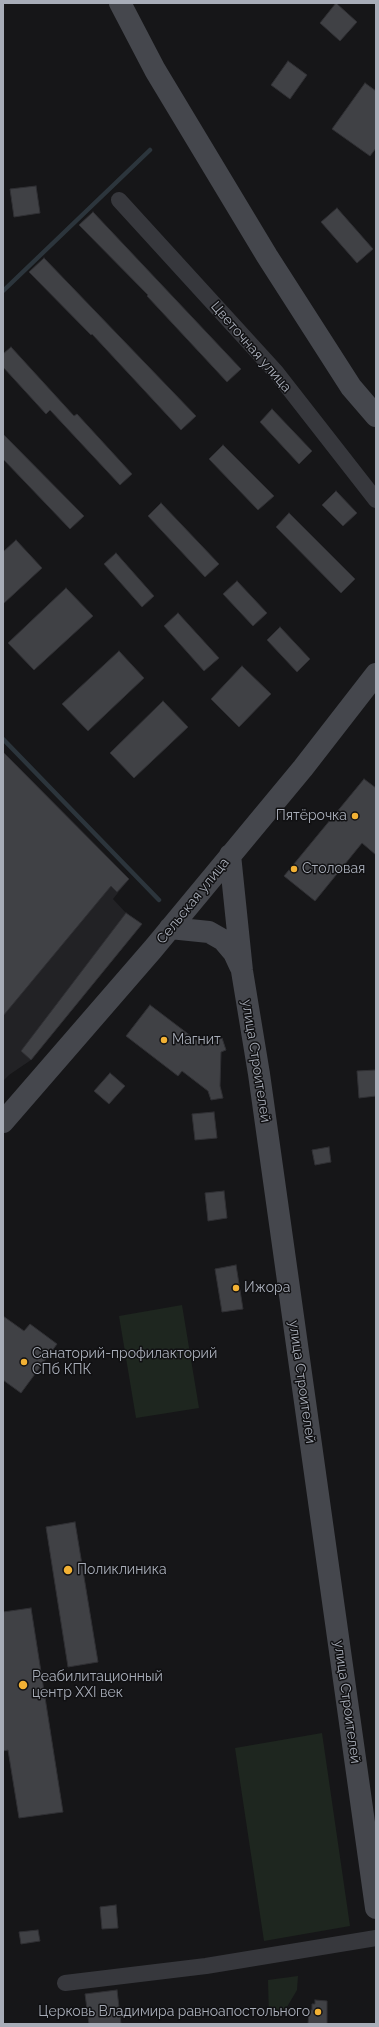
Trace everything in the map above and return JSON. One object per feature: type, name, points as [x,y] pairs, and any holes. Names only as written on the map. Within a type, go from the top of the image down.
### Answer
[{"type":"main road","points":[[120,3],[155,70],[263,249],[351,387],[376,416]]},
{"type":"main road","name":"Сельская улица","points":[[3,1122],[170,928],[303,768],[376,674]]},
{"type":"main road","name":"улица Строителей","points":[[230,855],[242,971],[259,1074],[376,1908]]},
{"type":"main road","points":[[170,928],[209,932],[223,940],[234,953],[242,971]]},
{"type":"street","name":"Цветочная улица","points":[[119,200],[276,372],[376,500]]},
{"type":"street","points":[[65,1983],[134,1973],[206,1966],[376,1938]]},
{"type":"shaded area","points":[[3,752],[129,879],[113,899],[126,913],[142,924],[31,1060],[3,1081]]},
{"type":"shaded area","points":[[182,1305],[199,1408],[136,1418],[119,1316]]},
{"type":"shaded area","points":[[322,1733],[350,1926],[264,1941],[235,1748]]},
{"type":"shaded area","points":[[298,1976],[297,1990],[287,2007],[269,2017],[268,1980]]},
{"type":"building","points":[[336,3],[357,22],[340,41],[320,23]]},
{"type":"building","points":[[288,61],[307,75],[290,99],[271,85]]},
{"type":"building","points":[[365,83],[376,91],[376,148],[370,156],[332,129]]},
{"type":"building","points":[[36,186],[40,213],[14,217],[10,189]]},
{"type":"building","points":[[337,208],[373,249],[357,263],[321,222]]},
{"type":"building","points":[[93,212],[241,369],[227,382],[147,296],[148,295],[79,225]]},
{"type":"building","points":[[44,258],[196,416],[181,430],[92,334],[91,335],[29,272]]},
{"type":"building","points":[[11,347],[74,416],[77,414],[132,474],[120,485],[50,410],[46,414],[3,367],[3,354]]},
{"type":"building","points":[[272,409],[312,451],[299,464],[260,422]]},
{"type":"building","points":[[3,434],[84,516],[70,529],[3,459]]},
{"type":"building","points":[[223,445],[274,496],[258,510],[209,459]]},
{"type":"building","points":[[336,491],[357,513],[343,526],[322,505]]},
{"type":"building","points":[[161,503],[219,564],[205,577],[148,516]]},
{"type":"building","points":[[289,513],[355,579],[341,593],[276,527]]},
{"type":"building","points":[[16,540],[42,568],[3,604],[3,552]]},
{"type":"building","points":[[116,553],[154,596],[142,607],[104,564]]},
{"type":"building","points":[[237,581],[267,613],[253,626],[223,594]]},
{"type":"building","points":[[66,588],[93,616],[34,670],[8,643]]},
{"type":"building","points":[[178,613],[219,658],[204,671],[164,626]]},
{"type":"building","points":[[280,627],[310,659],[297,672],[267,640]]},
{"type":"building","points":[[119,651],[144,678],[88,731],[62,704]]},
{"type":"building","points":[[242,666],[271,694],[239,727],[211,699]]},
{"type":"building","points":[[163,701],[188,727],[134,778],[110,753]]},
{"type":"building","points":[[3,752],[129,879],[117,892],[111,886],[3,1016]]},
{"type":"building","name":"Пятёрочка","points":[[364,779],[376,788],[376,855],[362,843],[315,901],[284,876]]},
{"type":"building","points":[[126,913],[142,924],[31,1060],[21,1051]]},
{"type":"building","name":"Магнит","points":[[150,1005],[204,1046],[222,1038],[226,1050],[221,1052],[220,1086],[223,1098],[211,1100],[208,1091],[182,1071],[178,1076],[126,1036]]},
{"type":"building","points":[[376,1070],[376,1096],[359,1098],[357,1071]]},
{"type":"building","points":[[110,1073],[125,1086],[109,1104],[94,1091]]},
{"type":"building","points":[[214,1112],[217,1138],[195,1140],[192,1114]]},
{"type":"building","points":[[329,1147],[331,1162],[315,1165],[312,1150]]},
{"type":"building","points":[[224,1191],[227,1218],[208,1221],[205,1193]]},
{"type":"building","points":[[236,1265],[243,1309],[222,1312],[215,1269]]},
{"type":"building","name":"Санаторий-профилакторий СПб КПК","points":[[3,1316],[24,1331],[30,1324],[57,1344],[21,1393],[3,1380]]},
{"type":"building","name":"Поликлиника","points":[[75,1522],[98,1662],[68,1667],[46,1527]]},
{"type":"building","name":"Реабилитационный центр ХХI век","points":[[31,1608],[63,1812],[19,1818],[8,1750],[3,1751],[3,1612]]},
{"type":"building","points":[[116,1905],[118,1928],[102,1929],[100,1907]]},
{"type":"building","points":[[38,1930],[40,1941],[21,1944],[19,1932]]},
{"type":"building","points":[[117,1990],[121,2024],[89,2024],[85,1994]]},
{"type":"building","name":"Церковь Владимира равноапостольного","points":[[315,2000],[327,2001],[327,2024],[308,2024],[309,2010],[312,2010],[312,2004],[315,2004]]},
{"type":"waterway","points":[[3,291],[150,150]]},
{"type":"waterway","points":[[3,739],[159,900]]},
{"type":"place","name":"Пятёрочка","points":[[355,816]]},
{"type":"place","name":"Столовая","points":[[294,869]]},
{"type":"place","name":"Магнит","points":[[164,1040]]},
{"type":"place","name":"Ижора","points":[[236,1288]]},
{"type":"place","name":"Санаторий-профилакторий СПб КПК","points":[[24,1362]]},
{"type":"place","name":"Поликлиника","points":[[68,1570]]},
{"type":"place","name":"Реабилитационный центр ХХI век","points":[[23,1685]]},
{"type":"place","name":"Церковь Владимира равноапостольного","points":[[318,2012]]}]
